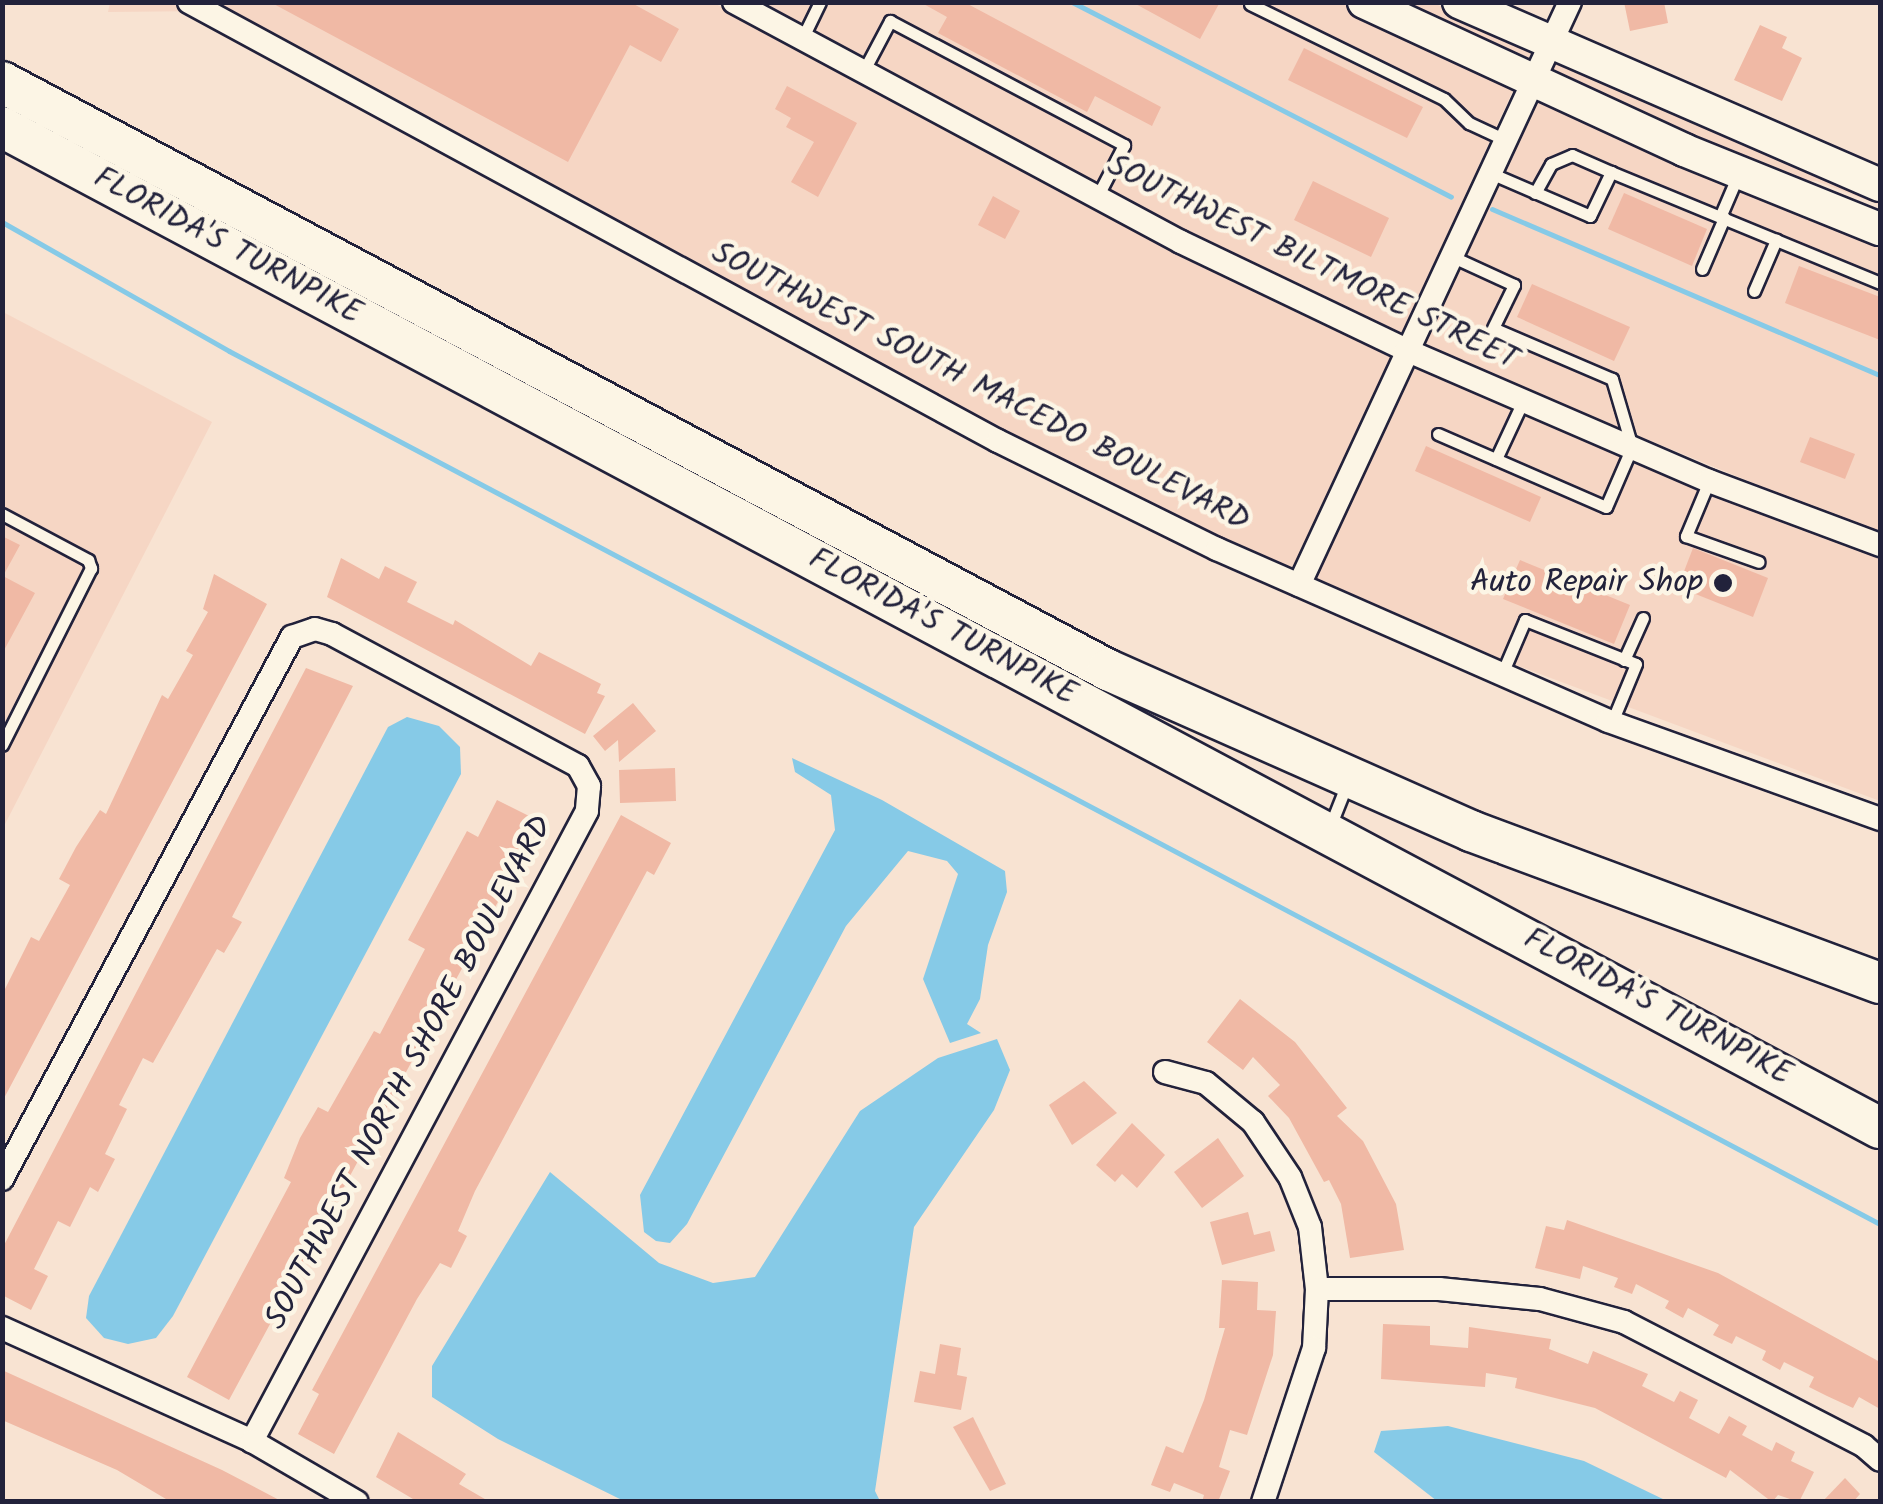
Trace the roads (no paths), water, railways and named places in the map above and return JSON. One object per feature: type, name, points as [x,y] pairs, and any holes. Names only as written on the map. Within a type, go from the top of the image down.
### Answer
[{"type":"highway","name":"FLORIDA'S TURNPIKE","points":[[2,82],[1108,670],[1350,777],[1748,939],[1880,983]]},
{"type":"highway","name":"FLORIDA'S TURNPIKE","points":[[2,127],[1880,1128]]},
{"type":"main road","points":[[1364,2],[1528,82],[1880,229]]},
{"type":"main road","points":[[1459,2],[1547,46],[1880,185]]},
{"type":"main road","points":[[1789,193],[1813,190],[1880,215]]},
{"type":"street","name":"SOUTHWEST SOUTH MACEDO BOULEVARD","points":[[189,2],[998,442],[1501,676],[1612,722],[1878,812]]},
{"type":"street","name":"SOUTHWEST BILTMORE STREET","points":[[734,2],[1097,197],[1406,350],[1709,480],[1880,545]]},
{"type":"street","points":[[1299,585],[1528,82],[1570,2]]},
{"type":"street","name":"SOUTHWEST NORTH SHORE BOULEVARD","points":[[2,1179],[292,637],[315,629],[332,634],[578,766],[589,786],[587,811],[252,1441]]},
{"type":"street","points":[[1165,1072],[1206,1083],[1254,1122],[1290,1177],[1310,1226],[1317,1289],[1314,1348],[1263,1502]]},
{"type":"street","points":[[1317,1289],[1439,1289],[1540,1299],[1624,1322],[1864,1446],[1880,1460]]},
{"type":"street","points":[[2,1328],[252,1441],[357,1502]]},
{"type":"lane","points":[[802,39],[820,2]]},
{"type":"lane","points":[[1249,3],[1444,99],[1469,123],[1503,138]]},
{"type":"lane","points":[[863,72],[890,21],[1124,145],[1097,197]]},
{"type":"lane","points":[[1535,192],[1550,164],[1572,155],[1880,283]]},
{"type":"lane","points":[[1488,172],[1590,216],[1611,172]]},
{"type":"lane","points":[[1702,269],[1739,172]]},
{"type":"lane","points":[[1754,291],[1776,240]]},
{"type":"lane","points":[[1438,434],[1606,506],[1632,447],[1612,379],[1494,328],[1514,285],[1450,256]]},
{"type":"lane","points":[[1496,460],[1524,401]]},
{"type":"lane","points":[[1709,480],[1686,536],[1758,562]]},
{"type":"lane","points":[[2,514],[88,560],[91,568],[2,745]]},
{"type":"lane","points":[[1624,660],[1643,618]]},
{"type":"lane","points":[[1501,676],[1525,620],[1636,664],[1612,722]]},
{"type":"lane","points":[[1327,833],[1350,777]]},
{"type":"water","points":[[407,717],[439,726],[460,747],[461,774],[173,1316],[156,1338],[128,1344],[104,1338],[86,1318],[89,1296],[388,727]]},
{"type":"water","points":[[792,758],[882,800],[1005,871],[1007,892],[988,945],[980,999],[967,1024],[981,1033],[950,1043],[923,979],[958,874],[947,861],[908,851],[846,926],[687,1224],[670,1243],[656,1241],[644,1232],[640,1195],[835,830],[831,795],[795,772]]},
{"type":"water","points":[[997,1039],[1010,1070],[994,1110],[914,1227],[875,1491],[880,1501],[624,1501],[498,1439],[432,1397],[432,1366],[550,1172],[659,1263],[713,1283],[755,1277],[860,1111],[938,1058]]},
{"type":"water","points":[[1448,1426],[1584,1461],[1667,1501],[1437,1501],[1374,1452],[1381,1431]]},
{"type":"waterway","points":[[1072,2],[1451,197]]},
{"type":"waterway","points":[[1492,209],[1880,375]]},
{"type":"waterway","points":[[2,222],[229,351],[1880,1224]]},
{"type":"place","name":"Auto Repair Shop","points":[[1723,583]]}]
